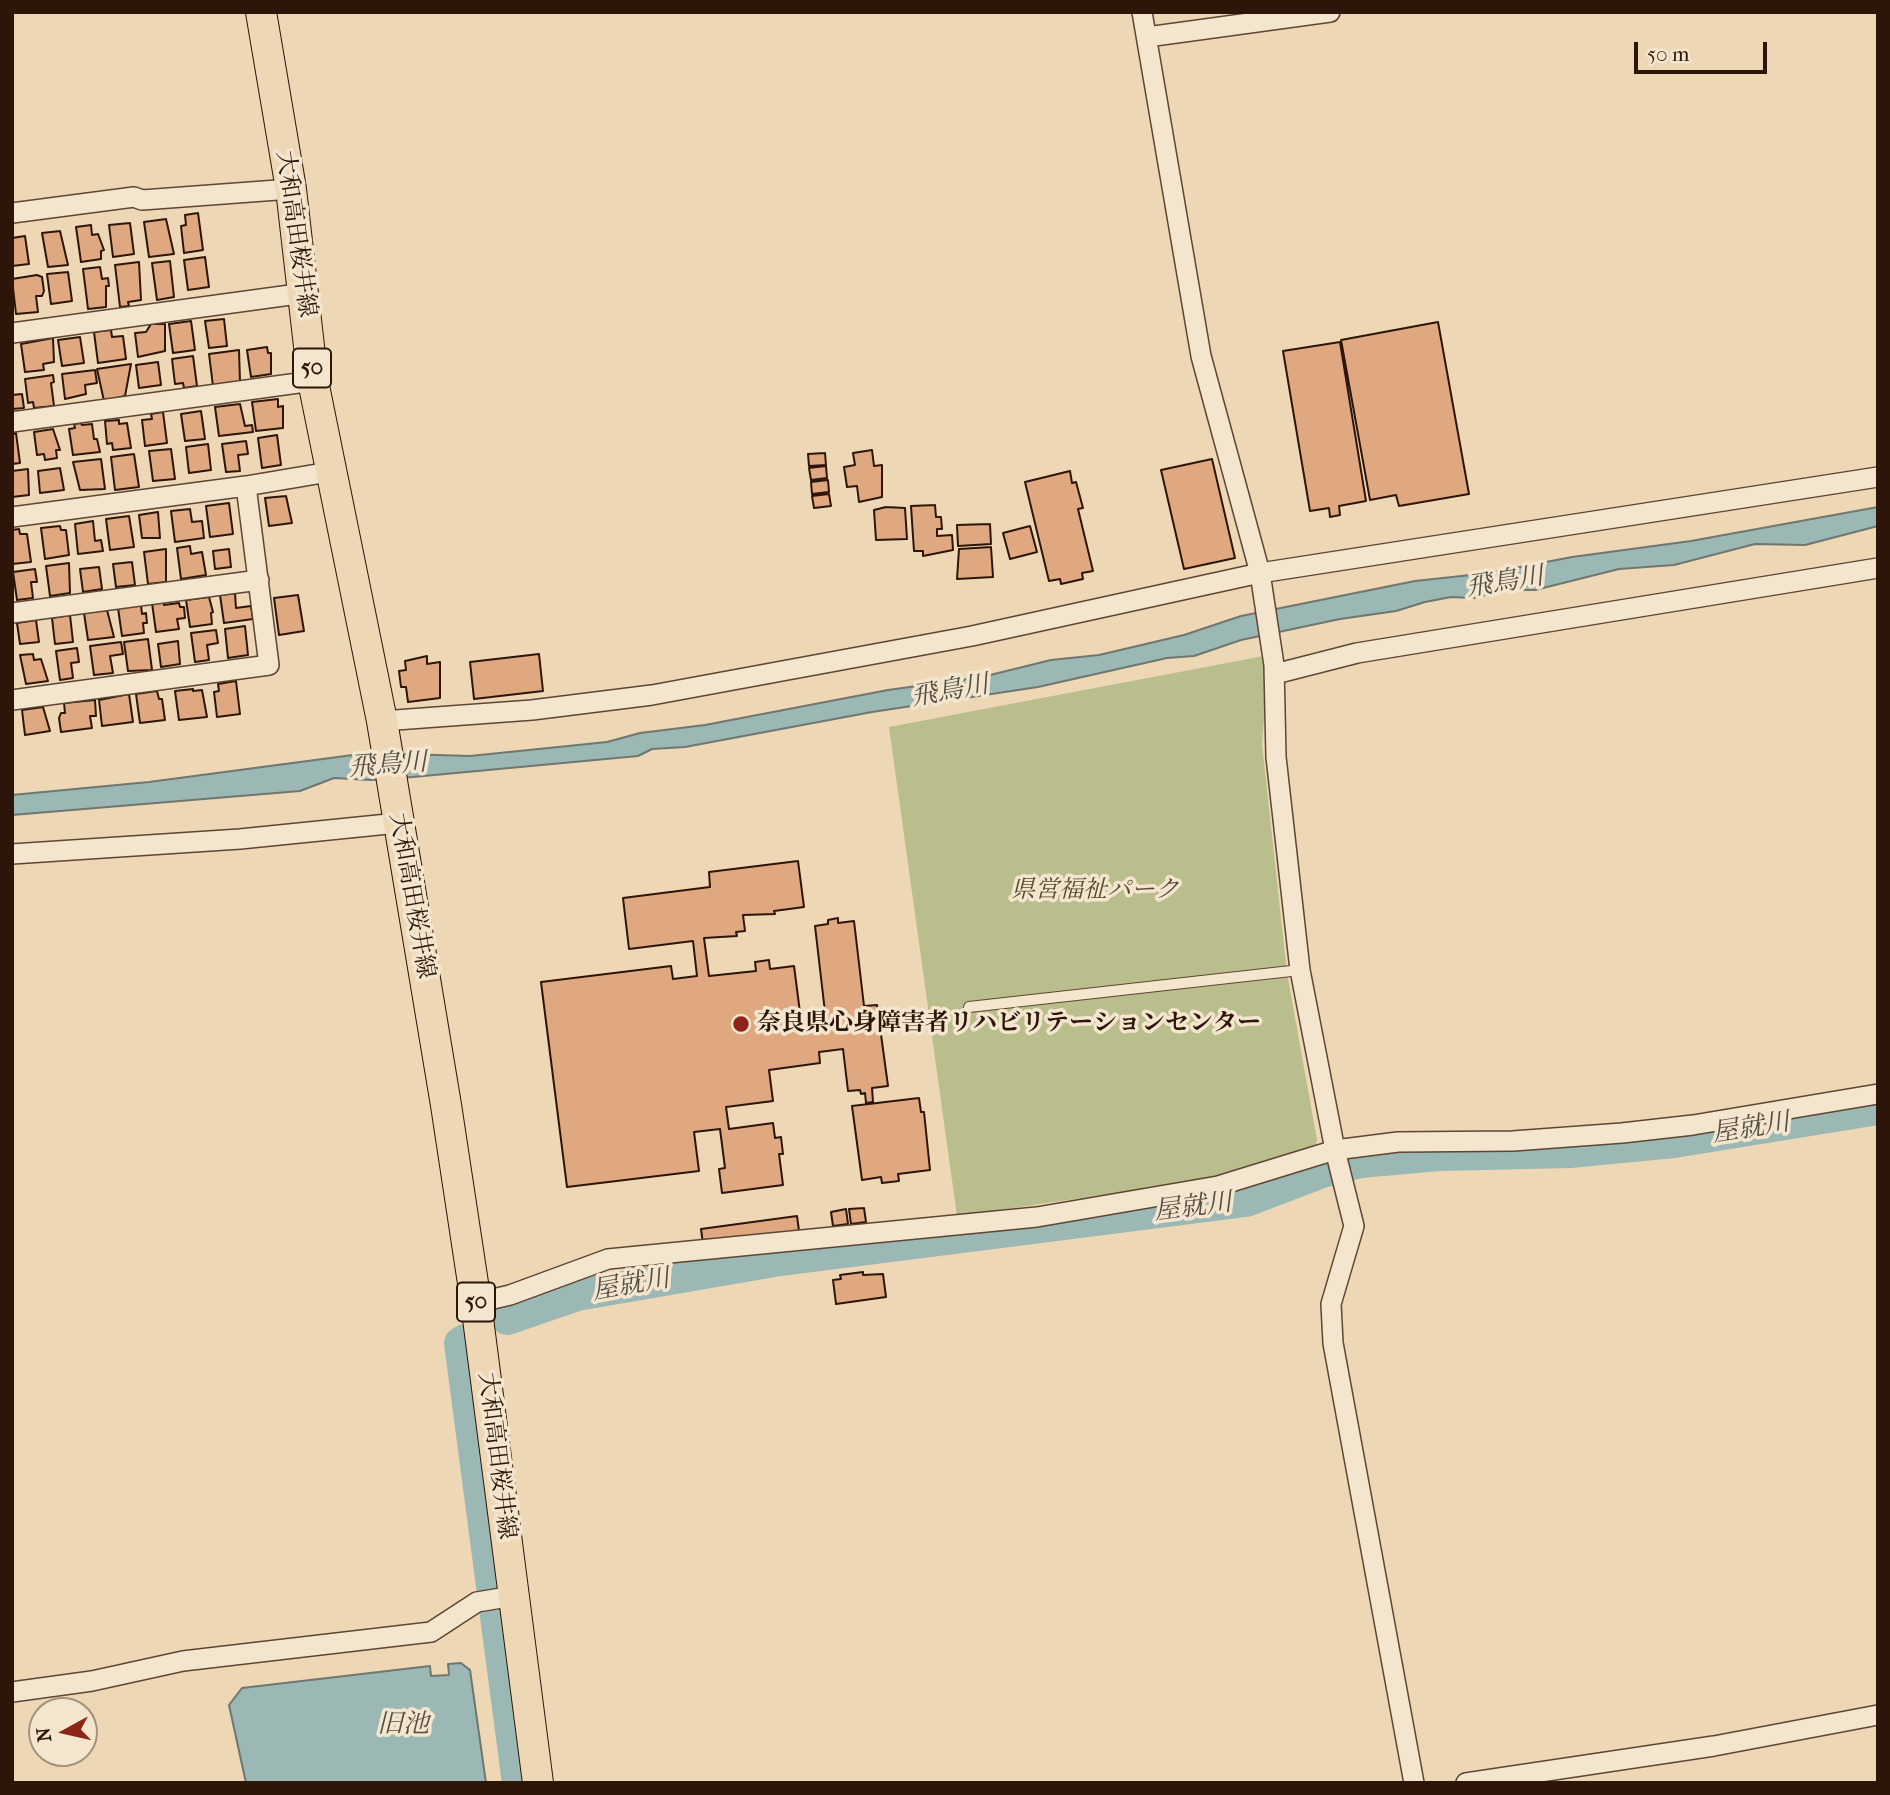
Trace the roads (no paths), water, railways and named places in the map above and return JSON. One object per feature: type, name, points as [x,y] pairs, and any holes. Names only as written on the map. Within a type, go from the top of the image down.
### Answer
[{"type":"main road","name":"大和高田桜井線","points":[[261,12],[291,189],[313,381],[329,472],[383,726],[434,1027],[476,1303],[499,1599],[538,1783]]},
{"type":"street","points":[[1142,12],[1201,356],[1261,578],[1274,669],[1276,757],[1300,970],[1337,1161],[1354,1226],[1331,1304],[1333,1343],[1414,1783]]},
{"type":"street","points":[[1147,37],[1331,12]]},
{"type":"street","points":[[12,213],[134,197],[142,200],[291,189]]},
{"type":"street","points":[[12,332],[305,293]]},
{"type":"street","points":[[12,422],[313,381]]},
{"type":"street","points":[[12,517],[246,486],[329,472]]},
{"type":"street","points":[[383,726],[652,695],[972,636],[1261,578],[1878,477]]},
{"type":"street","points":[[12,700],[269,665],[246,486]]},
{"type":"street","points":[[1274,669],[1878,568]]},
{"type":"street","points":[[12,613],[259,580]]},
{"type":"street","points":[[12,854],[240,839],[397,818]]},
{"type":"street","points":[[476,1303],[510,1294],[608,1259],[1037,1217],[1218,1186],[1337,1161],[1398,1142],[1513,1140],[1622,1133],[1693,1125],[1878,1094]]},
{"type":"street","points":[[12,1692],[92,1681],[183,1661],[431,1632],[477,1602],[499,1599]]},
{"type":"street","points":[[1466,1783],[1714,1746],[1878,1715]]},
{"type":"lane","points":[[969,1007],[1300,970]]},
{"type":"water","name":"飛鳥川","points":[[1878,507],[1878,526],[1805,545],[1755,544],[1674,565],[1619,569],[1535,590],[1506,590],[1473,598],[1451,597],[1396,611],[1340,619],[1241,640],[1194,656],[1167,658],[1038,687],[872,712],[685,747],[652,749],[638,756],[413,777],[371,780],[334,778],[300,791],[12,815],[12,795],[149,782],[368,753],[470,756],[607,742],[640,733],[705,725],[888,690],[982,677],[1051,660],[1099,655],[1184,635],[1241,616],[1415,581],[1489,573],[1572,557],[1691,541]]},
{"type":"water","name":"旧池","points":[[461,1663],[470,1670],[486,1783],[246,1783],[229,1705],[242,1688],[430,1666],[431,1676],[449,1675],[448,1664]]},
{"type":"waterway","name":"屋就川","points":[[507,1319],[577,1295],[774,1261],[1246,1201],[1322,1172],[1360,1162],[1439,1155],[1570,1152],[1674,1142],[1878,1109]]},
{"type":"waterway","name":"屋就川","points":[[465,1340],[460,1343],[518,1783]]},
{"type":"place","name":"奈良県心身障害者リハビリテーションセンター","points":[[741,1024]]},
{"type":"park label","name":"県営福祉パーク","points":[[1095,891]]}]
